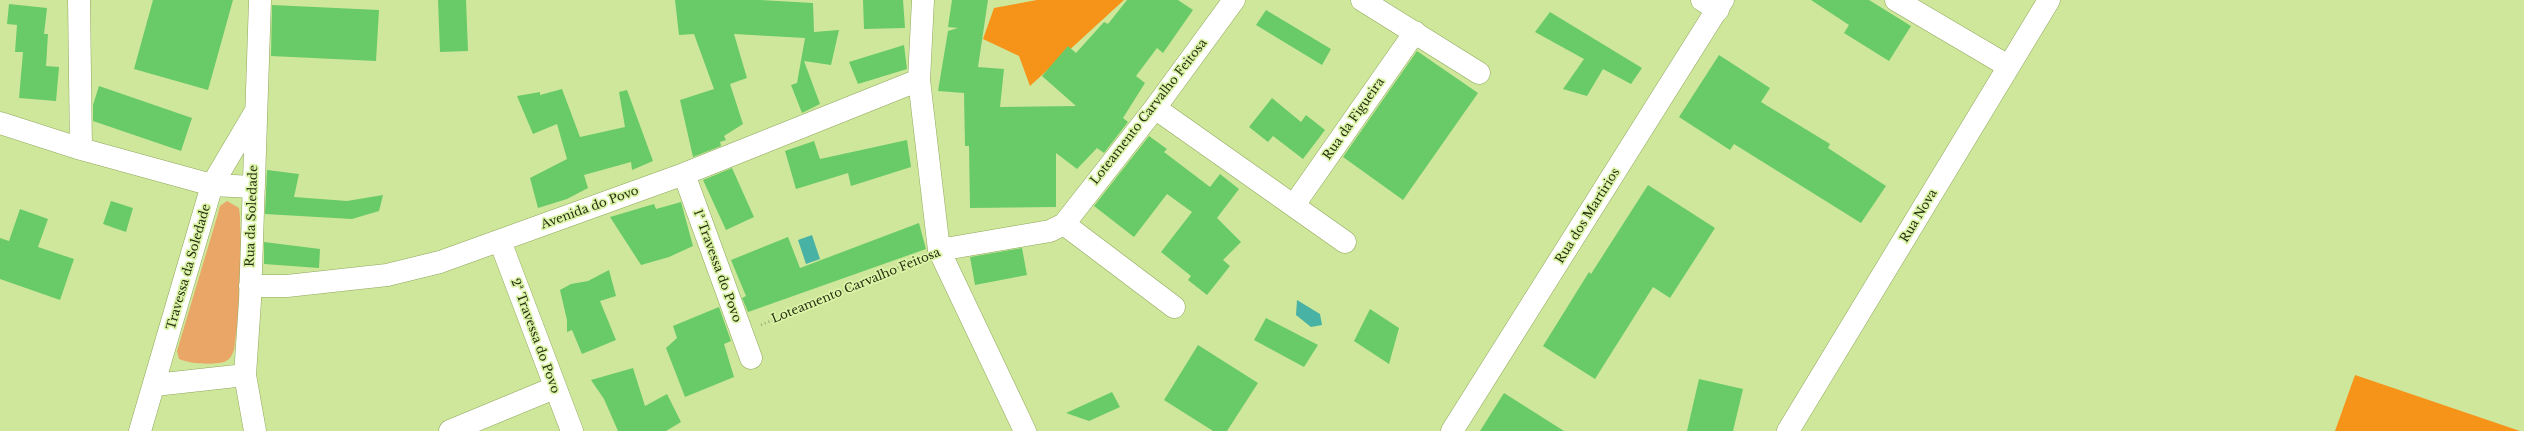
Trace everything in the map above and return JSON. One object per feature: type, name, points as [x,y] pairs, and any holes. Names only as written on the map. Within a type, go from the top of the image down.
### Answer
[{"type":"street","points":[[79,0],[81,149]]},
{"type":"street","name":"Rua da Soledade","points":[[255,431],[246,375],[260,0]]},
{"type":"street","points":[[922,0],[919,80],[940,250],[1026,431]]},
{"type":"street","name":"Loteamento Carvalho Feitosa","points":[[940,250],[1050,231],[1064,224],[1155,108],[1234,0]]},
{"type":"street","points":[[1362,0],[1479,73]]},
{"type":"street","points":[[1896,0],[2008,66]]},
{"type":"street","name":"Rua Nova","points":[[1788,431],[2049,0]]},
{"type":"street","name":"Rua dos Martirios","points":[[1452,431],[1714,3]]},
{"type":"street","name":"Rua da Figueira","points":[[1294,205],[1415,32]]},
{"type":"street","name":"Avenida do Povo","points":[[250,286],[287,286],[388,275],[440,262],[684,174],[919,80]]},
{"type":"street","points":[[1155,108],[1345,242]]},
{"type":"street","name":"Travessa da Soledade","points":[[140,431],[155,385],[212,185],[255,112]]},
{"type":"street","points":[[0,123],[81,149],[212,185],[254,187]]},
{"type":"street","name":"1ª Travessa do Povo","points":[[684,174],[751,358]]},
{"type":"street","points":[[1064,224],[1174,307]]},
{"type":"street","name":"2ª Travessa do Povo","points":[[500,240],[554,388],[572,431]]},
{"type":"street","points":[[155,385],[246,375]]},
{"type":"street","points":[[450,431],[554,388]]},
{"type":"path","name":"Loteamento Carvalho Feitosa","points":[[742,333],[940,250]]},
{"type":"shaded area","points":[[1037,0],[1124,0],[1030,86],[1019,56],[983,39],[994,8]]},
{"type":"shaded area","points":[[227,201],[239,208],[240,217],[242,289],[234,350],[229,359],[224,362],[201,364],[184,361],[179,359],[177,351],[220,206]]},
{"type":"shaded area","points":[[2355,375],[2520,431],[2335,431]]},
{"type":"water","points":[[812,235],[820,259],[806,264],[798,240]]},
{"type":"water","points":[[1297,300],[1320,314],[1322,325],[1311,327],[1296,315]]},
{"type":"building","points":[[153,0],[233,0],[208,90],[134,69]]},
{"type":"building","points":[[438,0],[466,0],[468,51],[440,52]]},
{"type":"building","points":[[675,0],[760,0],[813,3],[814,32],[839,30],[831,65],[804,61],[820,104],[802,113],[791,85],[797,83],[805,38],[734,34],[747,78],[730,84],[743,124],[724,136],[726,140],[720,142],[721,146],[693,157],[680,100],[714,89],[694,34],[679,35]]},
{"type":"building","points":[[863,0],[903,0],[905,28],[864,29]]},
{"type":"building","points":[[952,0],[988,0],[978,67],[1004,69],[1000,107],[1076,106],[1042,76],[1068,46],[1076,53],[1104,22],[1108,24],[1127,0],[1178,0],[1193,10],[1163,53],[1157,48],[1136,76],[1145,83],[1123,118],[1128,122],[1104,153],[1097,148],[1077,169],[1056,153],[1056,207],[970,208],[969,146],[965,146],[964,93],[938,91],[948,31],[958,28],[948,27]]},
{"type":"building","points":[[1811,0],[1869,0],[1911,26],[1889,61],[1844,33],[1849,25]]},
{"type":"building","points":[[9,4],[47,8],[44,34],[48,34],[46,66],[59,67],[56,101],[19,98],[23,52],[15,52],[17,25],[7,24]]},
{"type":"building","points":[[272,5],[379,10],[376,61],[271,56]]},
{"type":"building","points":[[1266,10],[1331,49],[1322,65],[1256,25]]},
{"type":"building","points":[[1550,12],[1642,68],[1631,84],[1603,69],[1587,96],[1563,89],[1584,59],[1535,32]]},
{"type":"building","points":[[904,45],[907,69],[858,84],[849,62]]},
{"type":"building","points":[[1417,51],[1478,93],[1403,200],[1343,157]]},
{"type":"building","points":[[1719,55],[1770,88],[1761,102],[1830,144],[1828,148],[1886,186],[1861,223],[1734,144],[1730,150],[1679,117]]},
{"type":"building","points":[[99,86],[192,118],[181,151],[93,121],[93,105]]},
{"type":"building","points":[[562,89],[580,137],[625,127],[619,92],[627,90],[653,161],[632,170],[631,162],[584,175],[588,188],[567,199],[538,208],[530,178],[567,159],[557,124],[533,134],[517,96],[540,92],[540,95]]},
{"type":"building","points":[[1272,98],[1301,122],[1306,115],[1325,130],[1303,159],[1273,136],[1268,142],[1249,127]]},
{"type":"building","points":[[1149,136],[1167,149],[1164,152],[1210,187],[1220,174],[1239,189],[1217,218],[1241,242],[1223,260],[1230,266],[1207,295],[1188,280],[1191,276],[1161,252],[1192,212],[1167,194],[1134,237],[1094,206]]},
{"type":"building","points":[[907,140],[911,167],[851,186],[848,173],[796,189],[785,151],[814,141],[820,159]]},
{"type":"building","points":[[732,168],[754,217],[726,230],[703,180]]},
{"type":"building","points":[[267,170],[299,174],[294,197],[347,201],[383,195],[379,211],[352,219],[265,214]]},
{"type":"building","points":[[1648,185],[1715,228],[1670,298],[1653,287],[1595,379],[1543,346],[1589,272],[1591,274]]},
{"type":"building","points":[[111,201],[133,208],[126,232],[103,224]]},
{"type":"building","points":[[681,202],[693,246],[669,257],[641,265],[610,217],[654,204],[656,209]]},
{"type":"building","points":[[20,209],[48,219],[38,247],[74,259],[60,300],[0,279],[0,238],[9,241]]},
{"type":"building","points":[[919,223],[926,249],[748,312],[742,298],[746,296],[731,260],[788,237],[800,268]]},
{"type":"building","points":[[264,242],[320,249],[319,268],[264,264]]},
{"type":"building","points":[[1022,248],[1027,275],[975,285],[970,257]]},
{"type":"building","points":[[609,270],[616,296],[600,301],[616,340],[582,354],[572,330],[567,332],[567,320],[560,290],[571,284],[588,281]]},
{"type":"building","points":[[719,307],[731,341],[724,344],[734,377],[685,397],[666,348],[677,338],[673,326]]},
{"type":"building","points":[[1370,309],[1399,328],[1389,364],[1354,341]]},
{"type":"building","points":[[1266,318],[1318,345],[1304,367],[1254,340]]},
{"type":"building","points":[[1198,345],[1258,383],[1227,431],[1213,431],[1164,400]]},
{"type":"building","points":[[633,368],[645,406],[667,394],[681,422],[666,431],[618,431],[604,399],[591,380]]},
{"type":"building","points":[[1699,379],[1743,389],[1733,431],[1687,431]]},
{"type":"building","points":[[1112,392],[1120,407],[1089,421],[1066,413]]},
{"type":"building","points":[[1504,393],[1564,431],[1480,431]]}]
